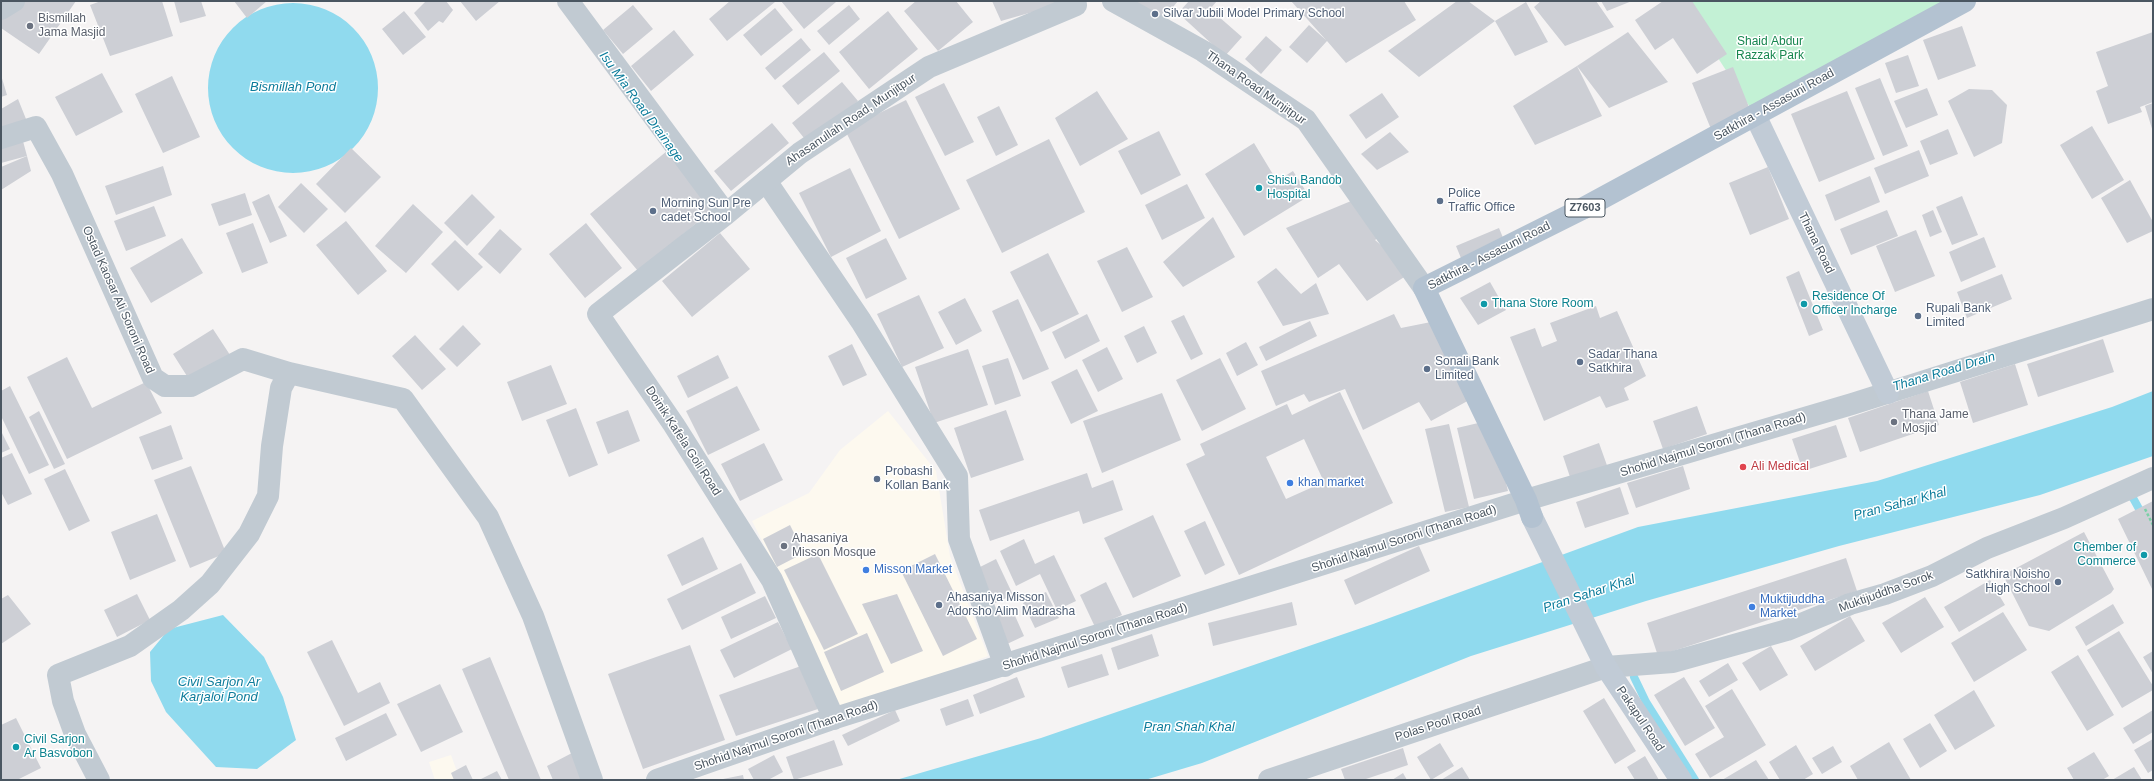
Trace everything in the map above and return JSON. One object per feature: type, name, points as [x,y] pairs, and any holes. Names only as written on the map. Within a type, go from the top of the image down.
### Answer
[{"type":"main road","name":"Satkhira - Assasuni Road","points":[[1529,509],[1424,288],[1582,209],[1965,1]]},
{"type":"main road","name":"Thana Road","points":[[1755,115],[1888,393]]},
{"type":"main road","name":"Pakapul Road","points":[[1529,509],[1604,662],[1681,780]]},
{"type":"street","points":[[1,9],[14,1]]},
{"type":"street","points":[[568,1],[726,214]]},
{"type":"street","name":"Thana Road Munjitpur","points":[[1113,1],[1203,51],[1306,120],[1424,288]]},
{"type":"street","name":"Ahasanullah Road, Munjitpur","points":[[726,214],[800,153],[929,67],[1079,2]]},
{"type":"street","name":"Ostad Kaosar Ali Soroni Road","points":[[1,138],[36,127],[62,174],[153,378],[165,386],[191,386],[243,359],[289,373]]},
{"type":"street","points":[[766,181],[861,321],[957,476],[959,539],[1005,666]]},
{"type":"street","name":"Doinik Kafela Goli Road","points":[[726,214],[598,314],[674,425],[772,580],[834,719]]},
{"type":"street","name":"Shohid Najmul Soroni (Thana Road)","points":[[658,780],[834,719],[1005,666],[1529,509],[2153,309]]},
{"type":"street","points":[[99,780],[75,734],[63,701],[58,675],[130,646],[181,610],[210,584],[249,534],[268,496],[272,446],[281,388],[289,373],[403,399],[488,517],[533,616],[592,780]]},
{"type":"street","name":"Muktijuddha Sorok","points":[[1604,662],[1673,662],[1787,630],[1850,604],[1886,594],[1932,576],[1987,548],[2064,518],[2153,478]]},
{"type":"street","name":"Polas Pool Road","points":[[1269,780],[1604,662]]},
{"type":"shaded area","name":"Misson Market","points":[[888,411],[936,471],[950,556],[988,656],[832,716],[784,584],[752,521],[809,493],[840,450]]},
{"type":"shaded area","points":[[451,755],[460,780],[435,780],[429,762]]},
{"type":"green space","name":"Shaid Abdur Razzak Park","points":[[1681,1],[1948,1],[1755,115]]},
{"type":"water","name":"Bismillah Pond","points":[[285,3],[301,3],[326,9],[347,22],[359,34],[372,55],[375,63],[378,88],[377,105],[372,121],[359,142],[347,154],[326,167],[318,170],[301,173],[285,173],[260,167],[239,154],[227,142],[214,121],[211,113],[208,96],[208,80],[214,55],[227,34],[239,22],[260,9],[268,6]]},
{"type":"water","name":"Pran Shah Khal","points":[[2153,391],[2153,456],[2040,495],[1839,546],[1646,601],[1471,656],[1202,763],[1145,780],[896,780],[1041,738],[1373,624],[1638,527],[1877,481],[2112,407]]},
{"type":"water","name":"Civil Sarjon Ar Karjaloi Pond","points":[[223,615],[264,657],[283,697],[296,740],[257,769],[216,767],[166,712],[151,681],[150,652],[169,629]]},
{"type":"building","name":"Bismillah Jama Masjid","points":[[1,1],[76,1],[39,54],[1,28]]},
{"type":"building","points":[[101,1],[162,1],[173,36],[110,56],[90,5]]},
{"type":"building","points":[[174,1],[201,1],[206,16],[180,23]]},
{"type":"building","points":[[234,1],[267,1],[247,18]]},
{"type":"building","points":[[426,1],[446,1],[453,10],[443,23],[439,21],[428,31],[414,13]]},
{"type":"building","points":[[460,1],[500,1],[476,21]]},
{"type":"building","points":[[730,1],[775,2],[727,41],[709,19]]},
{"type":"building","points":[[781,1],[835,1],[836,2],[804,29]]},
{"type":"building","points":[[916,1],[956,1],[973,22],[938,51],[904,11]]},
{"type":"building","points":[[992,1],[1055,1],[1057,5],[1001,21]]},
{"type":"building","name":"Silvar Jubili Model Primary School","points":[[1127,1],[1178,1],[1157,26]]},
{"type":"building","points":[[1189,1],[1217,1],[1210,9],[1242,37],[1225,56],[1178,13]]},
{"type":"building","points":[[1291,1],[1404,1],[1416,20],[1346,63],[1327,41],[1307,63],[1289,47],[1309,25],[1326,40]]},
{"type":"building","points":[[1457,1],[1468,1],[1495,21],[1419,77],[1388,51]]},
{"type":"building","points":[[1541,1],[1596,1],[1614,27],[1565,46],[1534,7]]},
{"type":"building","points":[[1601,1],[1632,1],[1607,11]]},
{"type":"building","points":[[1663,1],[1692,1],[1727,54],[1697,74],[1673,38],[1655,50],[1635,20]]},
{"type":"building","points":[[1526,2],[1548,42],[1515,56],[1495,21]]},
{"type":"building","points":[[633,5],[653,29],[623,54],[603,30]]},
{"type":"building","points":[[849,5],[860,19],[829,45],[817,31]]},
{"type":"building","points":[[775,8],[793,30],[761,56],[743,35]]},
{"type":"building","points":[[404,11],[426,37],[403,55],[382,29]]},
{"type":"building","points":[[888,11],[918,49],[869,89],[839,52]]},
{"type":"building","points":[[1962,26],[1976,66],[1938,80],[1923,40]]},
{"type":"building","points":[[674,30],[694,55],[651,91],[631,66]]},
{"type":"building","points":[[1628,32],[1668,82],[1609,108],[1577,66]]},
{"type":"building","points":[[2153,32],[2153,102],[2140,107],[2142,112],[2108,124],[2096,91],[2108,86],[2096,52]]},
{"type":"building","points":[[1266,36],[1282,50],[1261,74],[1245,59]]},
{"type":"building","points":[[801,38],[811,50],[775,80],[765,68]]},
{"type":"building","points":[[824,52],[840,71],[798,105],[782,86]]},
{"type":"building","points":[[1908,55],[1919,86],[1896,93],[1885,63]]},
{"type":"building","points":[[1577,66],[1602,116],[1535,145],[1513,106]]},
{"type":"building","points":[[1733,67],[1751,112],[1711,129],[1692,83]]},
{"type":"building","points":[[102,73],[123,112],[76,136],[55,97]]},
{"type":"building","points":[[1,75],[7,95],[1,97]]},
{"type":"building","points":[[172,76],[200,137],[163,153],[135,94]]},
{"type":"building","points":[[1880,78],[1908,146],[1883,156],[1855,88]]},
{"type":"building","points":[[842,82],[858,101],[808,143],[792,123]]},
{"type":"building","points":[[944,83],[974,142],[945,156],[915,97]]},
{"type":"building","points":[[1927,88],[1938,115],[1906,128],[1894,101]]},
{"type":"building","points":[[1969,89],[1992,90],[2007,105],[2002,143],[1974,157],[1948,101]]},
{"type":"building","points":[[1097,91],[1128,139],[1080,166],[1055,118]]},
{"type":"building","points":[[1847,91],[1875,159],[1819,182],[1791,114]]},
{"type":"building","points":[[1382,93],[1399,117],[1366,139],[1349,115]]},
{"type":"building","points":[[18,99],[28,124],[1,135],[1,109]]},
{"type":"building","points":[[906,100],[960,209],[899,239],[845,130]]},
{"type":"building","points":[[2153,103],[2153,132],[2145,106]]},
{"type":"building","points":[[999,106],[1018,145],[996,156],[977,117]]},
{"type":"building","points":[[772,123],[789,143],[731,191],[714,171]]},
{"type":"building","points":[[2092,126],[2124,180],[2092,199],[2060,145]]},
{"type":"building","points":[[1948,129],[1958,154],[1930,165],[1920,141]]},
{"type":"building","points":[[20,130],[27,156],[1,163],[1,138]]},
{"type":"building","points":[[1159,131],[1181,175],[1141,195],[1118,151]]},
{"type":"building","points":[[1390,132],[1409,152],[1377,170],[1361,154]]},
{"type":"building","points":[[1049,139],[1085,212],[1002,253],[966,180]]},
{"type":"building","name":"Shisu Bandob Hospital","points":[[1254,143],[1277,181],[1293,171],[1309,196],[1244,236],[1205,174]]},
{"type":"building","points":[[351,148],[381,177],[345,213],[316,184]]},
{"type":"building","points":[[1919,150],[1929,176],[1885,194],[1874,168]]},
{"type":"building","name":"Morning Sun Pre cadet School","points":[[667,151],[715,208],[638,271],[590,214]]},
{"type":"building","points":[[27,156],[31,171],[1,190],[1,167]]},
{"type":"building","points":[[163,166],[172,195],[116,215],[105,186]]},
{"type":"building","points":[[1768,167],[1789,219],[1750,235],[1729,183]]},
{"type":"building","points":[[850,168],[881,231],[831,257],[799,193]]},
{"type":"building","points":[[1870,176],[1880,202],[1835,221],[1825,195]]},
{"type":"building","points":[[2130,180],[2153,222],[2153,231],[2127,243],[2101,198]]},
{"type":"building","points":[[301,183],[328,209],[304,233],[278,207]]},
{"type":"building","points":[[1187,184],[1205,218],[1162,240],[1145,205]]},
{"type":"building","points":[[245,193],[252,215],[219,226],[211,204]]},
{"type":"building","points":[[269,194],[287,236],[270,243],[252,202]]},
{"type":"building","points":[[472,194],[495,217],[467,246],[444,223]]},
{"type":"building","points":[[1962,196],[1978,235],[1952,245],[1936,207]]},
{"type":"building","points":[[1351,201],[1384,234],[1375,240],[1412,272],[1367,301],[1339,264],[1318,278],[1286,228]]},
{"type":"building","points":[[413,204],[443,232],[406,273],[375,246]]},
{"type":"building","points":[[154,206],[166,236],[126,251],[114,221]]},
{"type":"building","points":[[1887,210],[1898,236],[1851,255],[1840,229]]},
{"type":"building","points":[[1933,210],[1942,232],[1930,237],[1922,215]]},
{"type":"building","points":[[1213,217],[1235,257],[1183,287],[1163,262]]},
{"type":"building","points":[[346,221],[387,271],[358,295],[316,245]]},
{"type":"building","points":[[253,223],[268,263],[242,273],[226,233]]},
{"type":"building","points":[[586,223],[622,268],[585,298],[549,254]]},
{"type":"building","points":[[1499,228],[1506,245],[1463,263],[1456,246]]},
{"type":"building","points":[[500,229],[522,249],[500,274],[478,254]]},
{"type":"building","points":[[1916,230],[1935,276],[1895,292],[1876,246]]},
{"type":"building","points":[[720,233],[750,269],[692,317],[662,281]]},
{"type":"building","points":[[1984,237],[1996,267],[1961,282],[1949,252]]},
{"type":"building","points":[[182,238],[203,273],[151,303],[130,268]]},
{"type":"building","points":[[886,238],[907,279],[866,299],[846,258]]},
{"type":"building","points":[[455,240],[483,267],[458,291],[431,264]]},
{"type":"building","points":[[1127,247],[1153,297],[1122,312],[1097,261]]},
{"type":"building","points":[[1048,253],[1079,314],[1041,332],[1010,272]]},
{"type":"building","points":[[1276,268],[1301,294],[1316,283],[1329,314],[1283,326],[1257,282]]},
{"type":"building","name":"Residence Of Officer Incharge","points":[[1799,271],[1823,330],[1809,336],[1786,277]]},
{"type":"building","points":[[2002,274],[2012,299],[1967,318],[1957,292]]},
{"type":"building","name":"Thana Store Room","points":[[1490,282],[1506,310],[1478,325],[1460,298]]},
{"type":"building","points":[[919,295],[944,348],[902,367],[877,314]]},
{"type":"building","points":[[965,298],[982,331],[956,345],[938,312]]},
{"type":"building","points":[[1018,299],[1049,369],[1023,380],[992,311]]},
{"type":"building","name":"Sadar Thana Satkhira","points":[[1596,306],[1600,318],[1617,311],[1646,376],[1624,388],[1629,400],[1606,408],[1600,396],[1544,421],[1510,337],[1535,328],[1542,347],[1557,341],[1550,323]]},
{"type":"building","points":[[1087,314],[1100,341],[1065,359],[1052,332]]},
{"type":"building","points":[[1394,314],[1401,328],[1446,319],[1473,398],[1431,421],[1419,402],[1363,430],[1345,389],[1309,402],[1304,394],[1276,406],[1261,371]]},
{"type":"building","points":[[1184,315],[1203,354],[1191,360],[1171,321]]},
{"type":"building","points":[[1310,321],[1317,336],[1266,361],[1259,347]]},
{"type":"building","points":[[463,325],[481,344],[457,367],[439,349]]},
{"type":"building","points":[[1144,326],[1157,353],[1137,363],[1124,336]]},
{"type":"building","points":[[213,329],[232,358],[192,384],[173,354]]},
{"type":"building","points":[[415,335],[446,369],[422,390],[392,356]]},
{"type":"building","points":[[2103,339],[2114,372],[2038,397],[2027,364]]},
{"type":"building","points":[[1246,342],[1258,365],[1237,376],[1226,353]]},
{"type":"building","points":[[852,344],[867,375],[843,386],[828,356]]},
{"type":"building","points":[[1107,347],[1123,379],[1098,392],[1082,360]]},
{"type":"building","points":[[968,349],[988,405],[934,423],[915,367]]},
{"type":"building","points":[[718,355],[729,378],[688,398],[677,376]]},
{"type":"building","points":[[67,357],[92,408],[146,382],[162,413],[67,459],[27,377]]},
{"type":"building","points":[[1008,358],[1021,396],[995,405],[982,366]]},
{"type":"building","points":[[1220,358],[1246,409],[1202,431],[1176,380]]},
{"type":"building","points":[[2015,364],[2028,405],[1973,423],[1960,382]]},
{"type":"building","points":[[551,365],[567,404],[522,421],[507,382]]},
{"type":"building","points":[[1077,369],[1098,411],[1071,424],[1051,382]]},
{"type":"building","points":[[10,386],[49,465],[29,474],[1,416],[1,391]]},
{"type":"building","points":[[737,386],[760,430],[708,455],[686,411]]},
{"type":"building","name":"Thana Jame Mosjid","points":[[1928,391],[1939,425],[1860,452],[1848,418]]},
{"type":"building","name":"khan market","points":[[1340,392],[1393,503],[1239,575],[1186,464],[1205,455],[1200,444],[1287,404],[1292,415]],"holes":[[[1304,439],[1324,482],[1286,499],[1266,457]]]},
{"type":"building","points":[[1162,393],[1181,440],[1102,473],[1083,421]]},
{"type":"building","points":[[1697,406],[1707,434],[1663,449],[1653,421]]},
{"type":"building","points":[[576,408],[598,465],[569,477],[546,420]]},
{"type":"building","points":[[628,410],[640,441],[608,454],[596,422]]},
{"type":"building","points":[[1006,410],[1024,460],[971,478],[954,428]]},
{"type":"building","points":[[39,411],[65,464],[54,469],[29,417]]},
{"type":"building","points":[[1491,420],[1508,491],[1474,499],[1457,428]]},
{"type":"building","points":[[1449,424],[1469,507],[1445,512],[1425,429]]},
{"type":"building","points":[[171,425],[183,459],[152,470],[139,437]]},
{"type":"building","points":[[1836,425],[1847,457],[1803,471],[1792,439]]},
{"type":"building","points":[[1,431],[10,449],[1,453]]},
{"type":"building","points":[[764,443],[783,480],[740,501],[721,464]]},
{"type":"building","points":[[1599,443],[1609,471],[1572,483],[1563,456]]},
{"type":"building","points":[[12,453],[32,494],[8,505],[1,492],[1,458]]},
{"type":"building","points":[[191,466],[226,553],[190,568],[154,480]]},
{"type":"building","points":[[1683,466],[1690,489],[1636,508],[1627,483]]},
{"type":"building","points":[[65,469],[90,521],[69,531],[44,479]]},
{"type":"building","points":[[1087,473],[1092,488],[1113,480],[1123,510],[1083,524],[1079,511],[990,541],[979,510]]},
{"type":"building","points":[[1620,487],[1629,514],[1585,528],[1576,502]]},
{"type":"building","name":"Chember of Commerce","points":[[2153,501],[2153,591],[2118,519]]},
{"type":"building","points":[[157,514],[176,561],[130,580],[111,532]]},
{"type":"building","points":[[1153,515],[1181,576],[1133,598],[1104,538]]},
{"type":"building","points":[[1205,521],[1225,565],[1205,575],[1184,531]]},
{"type":"building","name":"Ahasaniya Misson Mosque","points":[[790,525],[804,553],[777,567],[763,539]]},
{"type":"building","name":"Satkhira Noisho High School","points":[[2084,532],[2114,589],[2111,593],[2049,631],[2029,626],[2003,575]]},
{"type":"building","points":[[703,537],[718,569],[682,586],[667,555]]},
{"type":"building","points":[[1024,539],[1035,564],[1054,555],[1076,601],[1057,610],[1040,574],[1016,586],[1000,551]]},
{"type":"building","points":[[1419,546],[1430,571],[1355,605],[1344,580]]},
{"type":"building","points":[[818,554],[858,634],[824,650],[784,570]]},
{"type":"building","name":"Ahasaniya Misson Adorsho Alim Madrasha","points":[[935,554],[977,639],[943,656],[901,571]]},
{"type":"building","name":"Muktijuddha Market","points":[[1846,558],[1857,591],[1658,656],[1647,623]]},
{"type":"building","points":[[996,559],[1013,595],[995,603],[978,568]]},
{"type":"building","points":[[741,563],[756,593],[682,630],[667,599]]},
{"type":"building","points":[[1990,580],[2005,605],[1959,632],[1944,607]]},
{"type":"building","points":[[1106,582],[1122,615],[1095,627],[1080,595]]},
{"type":"building","points":[[1046,592],[1059,618],[1035,628],[1023,603]]},
{"type":"building","points":[[137,594],[150,620],[117,637],[104,610]]},
{"type":"building","points":[[897,594],[923,651],[891,664],[862,604]]},
{"type":"building","points":[[8,595],[31,624],[1,644],[1,599]]},
{"type":"building","points":[[765,596],[776,618],[731,639],[721,617]]},
{"type":"building","points":[[1925,597],[1944,627],[1901,653],[1882,623]]},
{"type":"building","points":[[1292,602],[1297,625],[1213,646],[1208,623]]},
{"type":"building","points":[[2113,604],[2124,623],[2086,646],[2075,627]]},
{"type":"building","points":[[1012,609],[1024,636],[1007,644],[994,617]]},
{"type":"building","points":[[2003,612],[2027,650],[1974,682],[1951,643]]},
{"type":"building","points":[[1850,616],[1865,641],[1815,671],[1800,646]]},
{"type":"building","points":[[778,622],[792,649],[734,678],[720,650]]},
{"type":"building","points":[[2119,631],[2153,686],[2153,690],[2122,708],[2087,650]]},
{"type":"building","points":[[867,633],[884,672],[841,691],[824,652]]},
{"type":"building","points":[[1152,634],[1159,656],[1118,670],[1111,648]]},
{"type":"building","points":[[332,640],[358,693],[380,682],[390,703],[344,726],[307,652]]},
{"type":"building","points":[[690,645],[725,740],[643,769],[608,674]]},
{"type":"building","points":[[1771,646],[1788,675],[1760,691],[1742,663]]},
{"type":"building","points":[[2153,651],[2153,674],[2143,657]]},
{"type":"building","points":[[1102,654],[1109,675],[1068,688],[1061,667]]},
{"type":"building","points":[[2078,655],[2114,715],[2087,731],[2051,672]]},
{"type":"building","points":[[490,657],[541,780],[509,780],[462,669]]},
{"type":"building","points":[[1728,663],[1738,680],[1709,697],[1699,681]]},
{"type":"building","points":[[801,666],[818,709],[736,736],[719,695]]},
{"type":"building","points":[[1017,677],[1025,697],[980,714],[973,695]]},
{"type":"building","points":[[1684,677],[1715,728],[1685,746],[1654,695]]},
{"type":"building","points":[[440,684],[463,732],[421,752],[397,704]]},
{"type":"building","points":[[1732,689],[1766,745],[1710,778],[1695,754],[1724,737],[1705,706]]},
{"type":"building","points":[[1974,690],[1995,726],[1955,750],[1934,715]]},
{"type":"building","points":[[1604,698],[1636,751],[1615,764],[1583,711]]},
{"type":"building","points":[[968,699],[974,716],[946,726],[940,709]]},
{"type":"building","points":[[895,710],[900,721],[848,746],[842,735]]},
{"type":"building","points":[[2153,710],[2153,732],[2133,744],[2123,728]]},
{"type":"building","points":[[386,713],[397,735],[346,761],[335,738]]},
{"type":"building","name":"Civil Sarjon Ar Basvobon","points":[[16,718],[41,768],[17,780],[1,780],[1,725]]},
{"type":"building","points":[[1930,723],[1947,751],[1920,768],[1903,739]]},
{"type":"building","points":[[2153,739],[2153,770],[2148,773],[2134,750]]},
{"type":"building","points":[[834,740],[843,765],[794,780],[786,757]]},
{"type":"building","points":[[1889,742],[1911,780],[1858,780],[1850,766]]},
{"type":"building","points":[[1440,743],[1454,766],[1431,780],[1417,757]]},
{"type":"building","points":[[1796,745],[1813,774],[1803,780],[1780,780],[1769,762]]},
{"type":"building","points":[[1833,746],[1842,762],[1822,774],[1812,758]]},
{"type":"building","points":[[1403,748],[1408,765],[1363,780],[1345,780],[1341,769]]},
{"type":"building","points":[[2094,752],[2109,776],[2102,780],[2074,780],[2067,768]]},
{"type":"building","points":[[572,753],[585,780],[553,780],[547,766]]},
{"type":"building","points":[[774,755],[783,772],[768,780],[754,780],[748,769]]},
{"type":"building","points":[[1645,756],[1659,780],[1635,780],[1627,767]]},
{"type":"building","points":[[1756,760],[1769,780],[1722,780]]},
{"type":"building","points":[[466,765],[473,780],[454,780],[451,773]]},
{"type":"building","points":[[1462,767],[1470,780],[1441,780]]},
{"type":"building","points":[[2134,767],[2142,780],[2112,780]]},
{"type":"building","points":[[497,771],[502,780],[479,780]]},
{"type":"building","points":[[1403,773],[1407,780],[1392,780]]},
{"type":"building","points":[[743,775],[744,780],[723,780],[723,779]]},
{"type":"waterway","points":[[2125,492],[2133,498],[2153,534]]},
{"type":"waterway","points":[[1634,677],[1646,702],[1695,780]]},
{"type":"place","name":"Silvar Jubili Model Primary School","points":[[1155,14]]},
{"type":"place","name":"Bismillah Jama Masjid","points":[[30,26]]},
{"type":"place","name":"Shisu Bandob Hospital","points":[[1259,188]]},
{"type":"place","name":"Police Traffic Office","points":[[1440,201]]},
{"type":"place","name":"Morning Sun Pre cadet School","points":[[653,211]]},
{"type":"place","name":"Thana Store Room","points":[[1484,304]]},
{"type":"place","name":"Residence Of Officer Incharge","points":[[1804,304]]},
{"type":"place","name":"Rupali Bank Limited","points":[[1918,316]]},
{"type":"place","name":"Sadar Thana Satkhira","points":[[1580,362]]},
{"type":"place","name":"Sonali Bank Limited","points":[[1427,369]]},
{"type":"place","name":"Thana Jame Mosjid","points":[[1894,422]]},
{"type":"place","name":"Ali Medical","points":[[1743,467]]},
{"type":"place","name":"Probashi Kollan Bank","points":[[877,479]]},
{"type":"place","name":"khan market","points":[[1290,483]]},
{"type":"place","name":"Ahasaniya Misson Mosque","points":[[784,546]]},
{"type":"place","name":"Chember of Commerce","points":[[2144,555]]},
{"type":"place","name":"Misson Market","points":[[866,570]]},
{"type":"place","name":"Satkhira Noisho High School","points":[[2058,582]]},
{"type":"place","name":"Ahasaniya Misson Adorsho Alim Madrasha","points":[[939,605]]},
{"type":"place","name":"Muktijuddha Market","points":[[1752,607]]},
{"type":"place","name":"Civil Sarjon Ar Basvobon","points":[[16,747]]},
{"type":"water label","name":"Isu Mia Road Drainage","points":[[641,107]]},
{"type":"water label","name":"Thana Road Drain","points":[[1944,372]]},
{"type":"water label","name":"Pran Sahar Khal","points":[[1900,504]]},
{"type":"water label","name":"Pran Sahar Khal","points":[[1589,594]]}]
